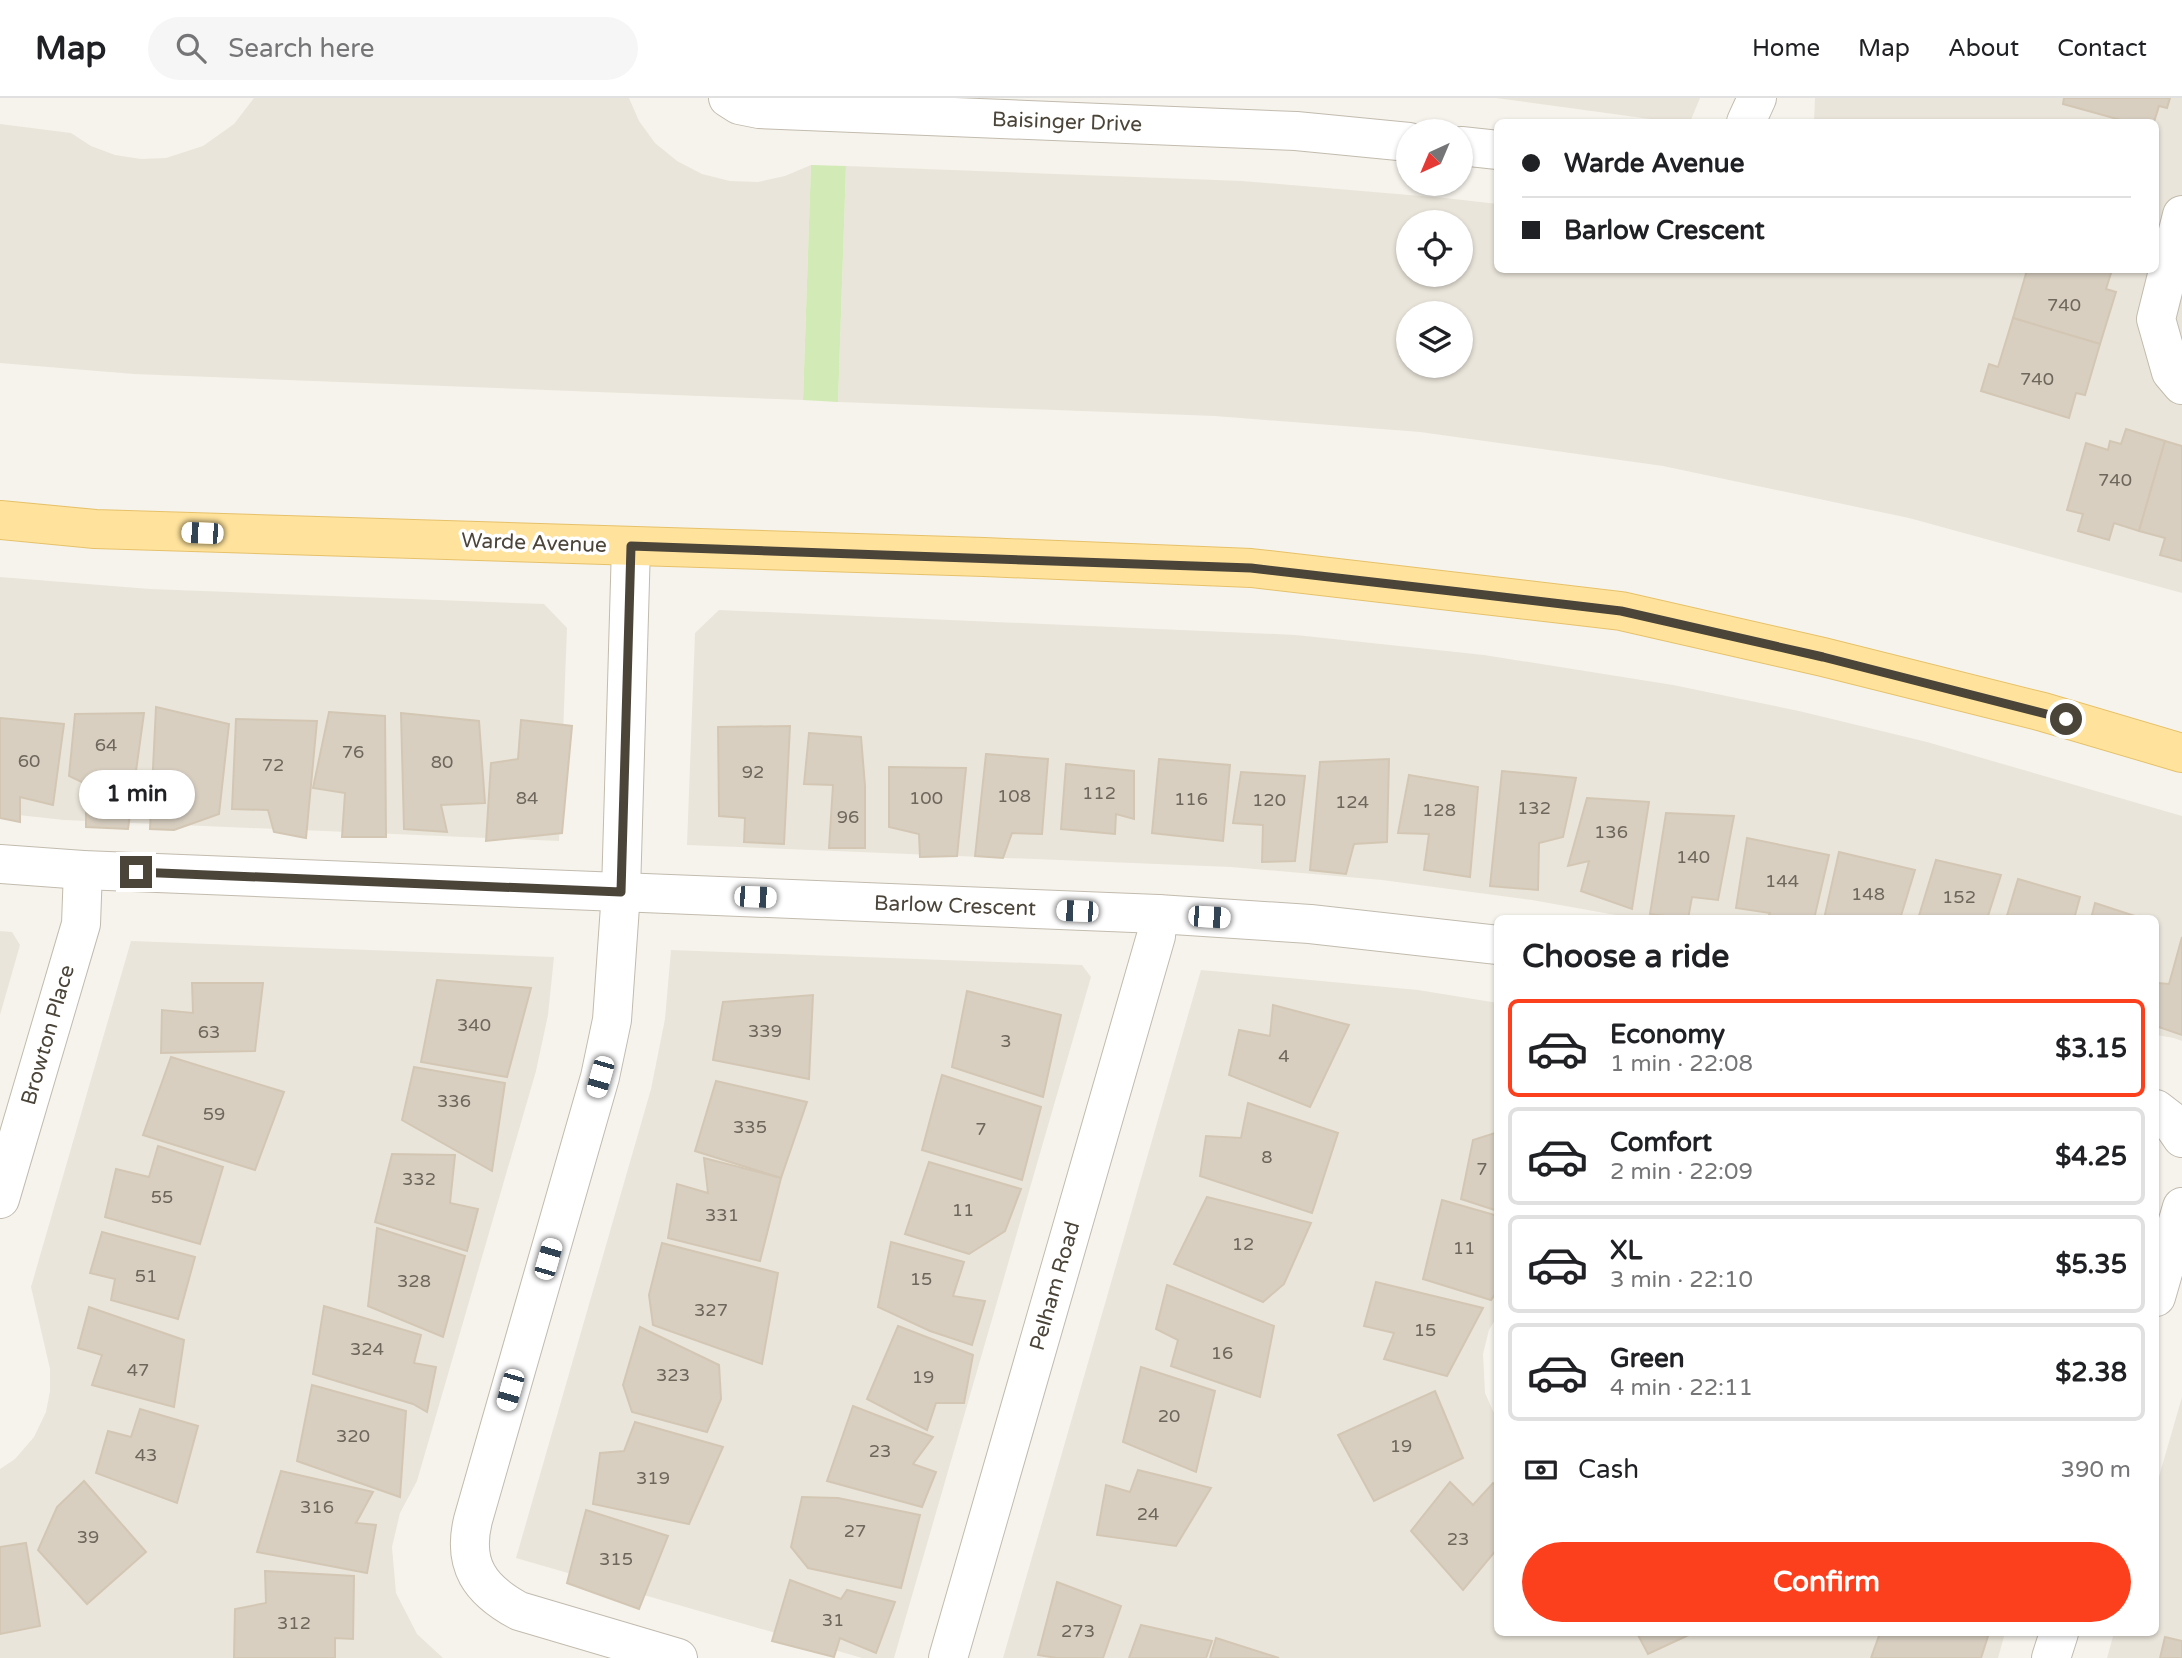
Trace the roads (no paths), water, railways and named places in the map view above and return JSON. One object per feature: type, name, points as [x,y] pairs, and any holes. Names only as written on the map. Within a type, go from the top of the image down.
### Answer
[{"type":"main road","name":"Warde Avenue","points":[[0,520],[95,529],[1251,568],[1621,611],[1823,657],[2043,712],[2182,753]]},
{"type":"street","name":"Baisinger Drive","points":[[728,98],[739,105],[759,109],[1296,131],[1396,141]]},
{"type":"street","points":[[1747,119],[1757,98]]},
{"type":"street","points":[[1474,147],[1494,150]]},
{"type":"street","points":[[2182,215],[2156,319],[2171,372],[2182,385]]},
{"type":"street","points":[[631,546],[621,892],[612,1020],[600,1077],[473,1520],[468,1549],[471,1563],[485,1587],[519,1611],[677,1658]]},
{"type":"street","name":"Barlow Crescent","points":[[0,864],[83,870],[1158,914],[1310,924],[1494,946]]},
{"type":"street","name":"Browton Place","points":[[0,1199],[81,924],[83,870]]},
{"type":"street","name":"Pelham Road","points":[[948,1658],[1156,936],[1158,914]]},
{"type":"street","points":[[2159,1112],[2169,1119],[2182,1138]]},
{"type":"street","points":[[2159,1287],[2182,1207]]},
{"type":"street","points":[[2052,1658],[2058,1636]]}]
